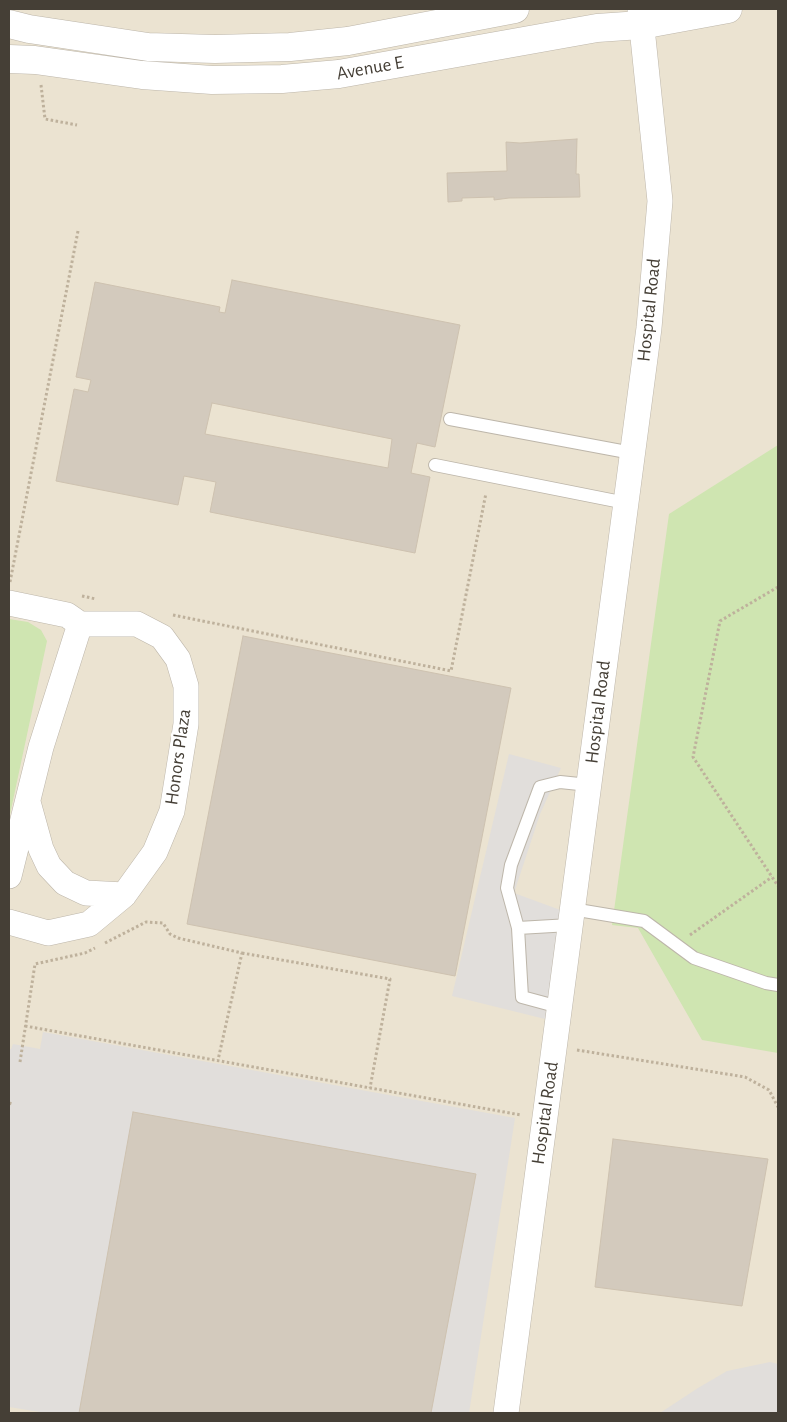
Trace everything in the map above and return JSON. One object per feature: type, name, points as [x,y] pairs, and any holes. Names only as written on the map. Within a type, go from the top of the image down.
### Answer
[{"type":"street","name":"Avenue E","points":[[9,24],[29,29],[148,47],[215,49],[290,48],[348,40],[515,9]]},
{"type":"street","name":"Avenue E","points":[[9,59],[35,60],[142,75],[212,80],[282,79],[339,74],[597,28],[640,17],[728,9]]},
{"type":"street","name":"Hospital Road","points":[[506,1413],[649,328],[660,201],[640,17]]},
{"type":"street","name":"Honors Plaza","points":[[9,922],[48,933],[89,924],[124,896],[155,852],[172,811],[186,724],[186,686],[178,659],[162,637],[137,624],[80,624],[67,615],[14,593]]},
{"type":"street","points":[[9,876],[40,747],[80,624]]},
{"type":"street","points":[[28,799],[41,849],[49,866],[65,883],[86,893],[124,896]]},
{"type":"lane","points":[[450,419],[632,453]]},
{"type":"lane","points":[[435,465],[626,503]]},
{"type":"lane","points":[[559,1007],[522,997],[518,928],[507,888],[511,865],[540,787],[560,782],[589,785]]},
{"type":"lane","points":[[518,928],[571,917],[644,921],[694,958],[766,983],[778,985]]},
{"type":"path","points":[[40,81],[45,119],[77,125]]},
{"type":"path","points":[[14,593],[10,582],[78,230]]},
{"type":"path","points":[[169,614],[451,671],[486,493]]},
{"type":"path","points":[[778,586],[720,621],[693,757],[778,886]]},
{"type":"path","points":[[72,594],[101,600]]},
{"type":"path","points":[[677,944],[772,877]]},
{"type":"path","points":[[20,1062],[34,964],[85,953],[146,922],[163,923],[170,934],[178,938],[242,953],[390,980],[370,1088]]},
{"type":"path","points":[[218,1060],[242,953]]},
{"type":"path","points":[[25,1026],[529,1116]]},
{"type":"path","points":[[576,1050],[745,1077],[768,1090],[778,1107]]},
{"type":"shaded area","points":[[9,9],[778,9],[778,1413],[9,1413]]},
{"type":"shaded area","points":[[509,754],[561,768],[540,814],[514,893],[563,911],[545,1019],[452,996]]},
{"type":"shaded area","points":[[43,1032],[515,1118],[469,1413],[46,1413],[9,1407],[9,1049],[11,1049],[13,1044],[40,1049]]},
{"type":"shaded area","points":[[770,1362],[778,1364],[778,1413],[660,1413],[727,1371]]},
{"type":"green space","points":[[778,445],[778,1053],[702,1040],[638,928],[612,925],[669,514]]},
{"type":"green space","points":[[9,619],[28,622],[41,630],[47,641],[9,819]]},
{"type":"building","points":[[577,139],[576,174],[579,174],[580,197],[494,200],[494,197],[462,198],[462,201],[448,202],[447,173],[507,171],[506,142],[520,143]]},
{"type":"building","points":[[232,280],[460,325],[435,447],[417,443],[411,473],[430,477],[415,553],[210,512],[216,482],[184,476],[178,505],[56,481],[74,389],[88,392],[91,380],[76,377],[95,282],[220,307],[219,312],[225,313]],"holes":[[[212,403],[392,439],[388,468],[205,434]]]},
{"type":"building","points":[[243,636],[511,688],[455,976],[187,924]]},
{"type":"building","points":[[133,1112],[476,1174],[431,1413],[79,1413]]},
{"type":"building","points":[[613,1139],[768,1159],[742,1306],[595,1287]]}]
